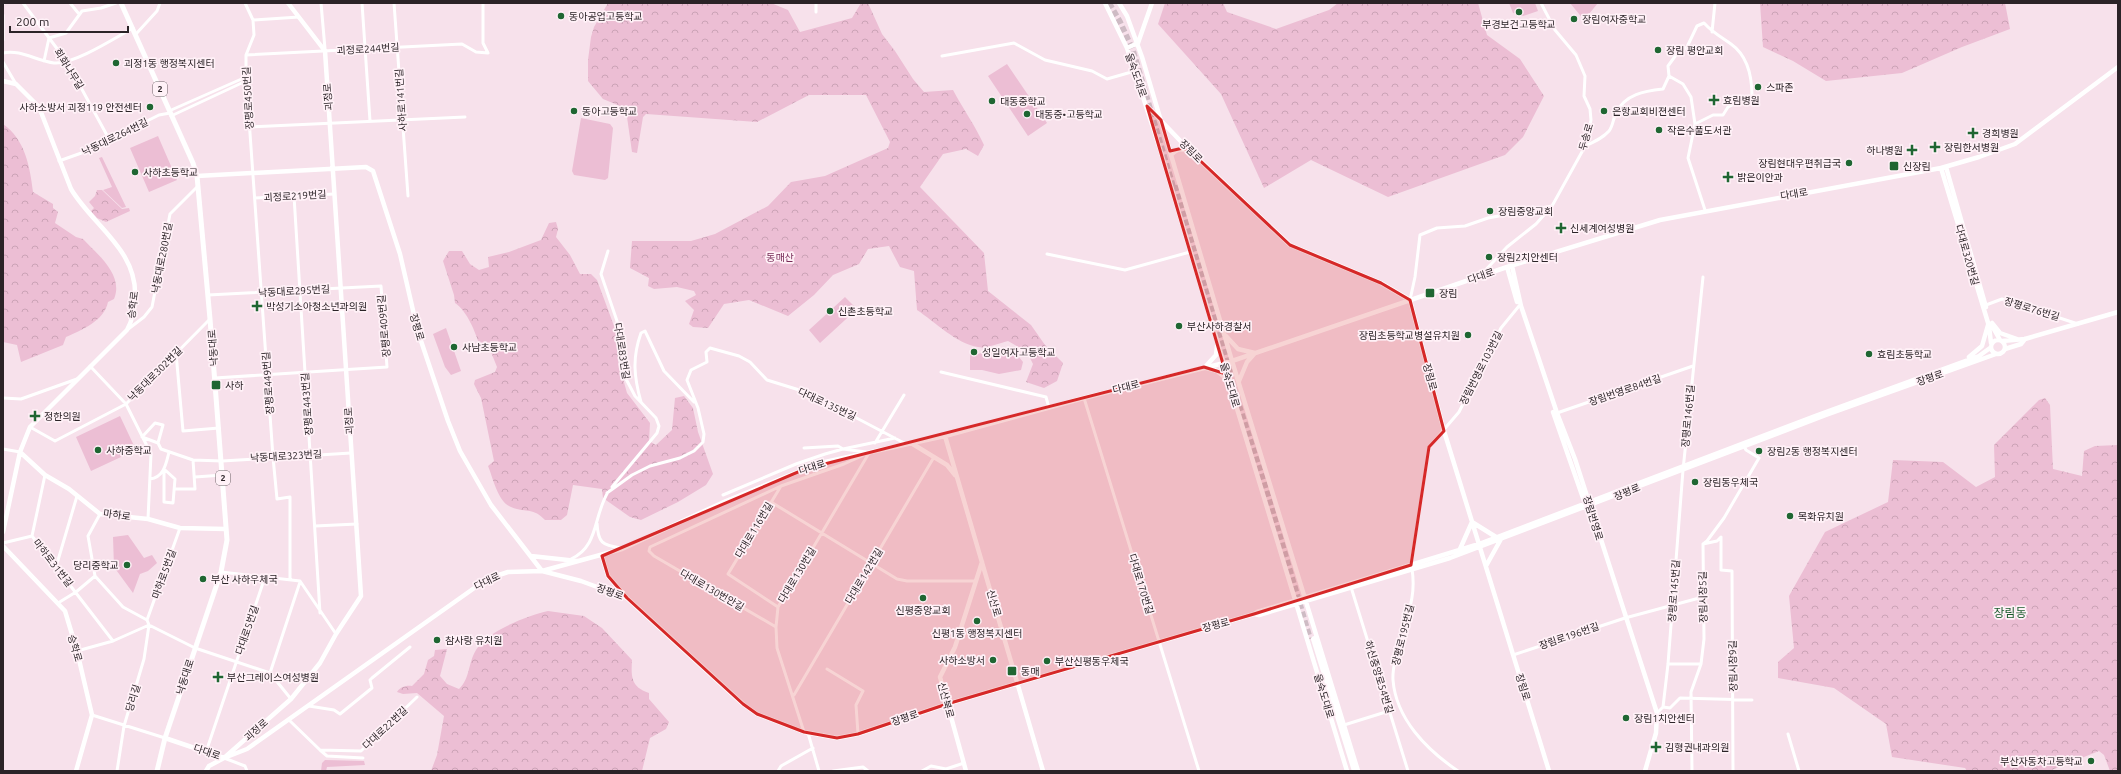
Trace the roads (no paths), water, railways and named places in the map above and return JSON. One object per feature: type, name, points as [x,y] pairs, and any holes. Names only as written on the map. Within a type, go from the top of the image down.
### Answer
[{"type":"highway","points":[[1351,771],[1312,639],[1355,771]]},
{"type":"main road","name":"낙동대로","points":[[121,3],[193,163],[199,186],[222,460],[226,529],[226,552],[221,572],[165,738],[157,771]]},
{"type":"main road","points":[[288,3],[325,51]]},
{"type":"main road","name":"을숙도대로","points":[[1105,3],[1127,48],[1147,106],[1295,603],[1347,771]]},
{"type":"main road","name":"을숙도대로","points":[[1119,3],[1127,16],[1138,43],[1232,360],[1358,771]]},
{"type":"main road","points":[[1127,48],[1138,43],[1152,3]]},
{"type":"main road","name":"괴정로","points":[[206,771],[209,766],[224,758],[291,700],[320,663],[336,634],[361,596],[325,51]]},
{"type":"main road","name":"다대로","points":[[165,738],[224,758],[247,749],[487,579],[513,571],[542,571],[602,556],[622,549],[805,469],[945,436],[1084,398],[1223,363],[1509,267],[1660,220],[1705,210],[1944,167],[2015,144],[2118,67]]},
{"type":"main road","points":[[3,81],[16,84]]},
{"type":"main road","name":"승학로","points":[[3,532],[20,452],[30,427],[127,330],[133,319],[135,288],[130,263],[123,251],[77,200],[59,161],[39,107],[16,84]]},
{"type":"main road","name":"장림로","points":[[1147,106],[1191,152],[1290,245],[1381,283],[1410,300],[1444,431],[1549,771]]},
{"type":"main road","points":[[1171,155],[1175,150],[1183,148],[1191,152]]},
{"type":"main road","name":"장평로","points":[[197,176],[366,167],[373,171],[400,254],[418,332],[460,451],[491,505],[542,571],[581,581],[628,598],[743,704],[757,714],[806,732],[837,738],[858,734],[947,704],[1257,612],[1295,603],[1411,567],[1479,545],[1496,537],[1587,505]]},
{"type":"main road","name":"다대로320번길","points":[[1944,167],[1986,305],[1991,345]]},
{"type":"main road","name":"다대로320번길","points":[[1944,167],[1989,321],[2005,346],[2005,349]]},
{"type":"main road","name":"장림번영로","points":[[1509,267],[1555,414],[1596,530],[1656,713],[1656,733],[1645,771]]},
{"type":"main road","points":[[2025,339],[2118,312]]},
{"type":"main road","points":[[1989,321],[2000,333],[2018,340]]},
{"type":"main road","points":[[1966,361],[1982,346],[1988,331],[1989,321]]},
{"type":"main road","points":[[1225,335],[1238,349],[1255,353],[1247,362],[1239,381]]},
{"type":"main road","name":"장평로","points":[[1411,567],[1460,549],[1502,539],[1683,468],[1910,383],[1966,361],[2001,340],[2025,339]]},
{"type":"main road","name":"장평로","points":[[1910,383],[1996,354],[2001,354],[2005,349],[2021,344],[2025,339]]},
{"type":"main road","points":[[1218,344],[1216,355],[1204,367],[1217,371],[1228,379]]},
{"type":"main road","points":[[1991,345],[1996,354]]},
{"type":"main road","name":"신산로","points":[[945,436],[1043,771]]},
{"type":"main road","points":[[909,444],[946,465],[957,477]]},
{"type":"main road","name":"마하로","points":[[20,452],[45,474],[78,495],[100,514],[148,519],[180,528],[226,529]]},
{"type":"main road","points":[[1460,549],[1472,522],[1496,537]]},
{"type":"main road","points":[[1486,566],[1502,539]]},
{"type":"main road","name":"승학로","points":[[3,546],[65,612],[77,651],[92,715],[76,771]]},
{"type":"main road","points":[[531,556],[583,561]]},
{"type":"main road","points":[[602,556],[608,576],[628,598]]},
{"type":"main road","name":"신산북로","points":[[966,771],[940,674],[955,647],[982,562]]},
{"type":"street","name":"회화나무길","points":[[24,3],[67,62],[109,139]]},
{"type":"street","points":[[70,3],[80,14]]},
{"type":"street","points":[[44,61],[49,38],[66,32],[82,11],[101,8],[116,3]]},
{"type":"street","points":[[136,34],[157,11],[160,3]]},
{"type":"street","name":"장평로450번길","points":[[245,3],[253,20],[254,34],[246,55],[246,79],[254,173]]},
{"type":"street","points":[[321,3],[325,51]]},
{"type":"street","points":[[362,3],[370,122]]},
{"type":"street","name":"사하로141번길","points":[[394,3],[408,196]]},
{"type":"street","name":"괴정로244번길","points":[[246,55],[462,44],[476,52],[488,53],[483,43],[483,3]]},
{"type":"street","points":[[816,3],[816,12]]},
{"type":"street","name":"두송로","points":[[1479,277],[1507,247],[1536,224],[1552,206],[1585,146],[1591,120],[1590,109],[1584,96],[1585,76],[1576,55],[1555,30],[1541,3]]},
{"type":"street","points":[[1712,32],[1715,3]]},
{"type":"street","points":[[3,16],[3,40]]},
{"type":"street","points":[[253,20],[299,17]]},
{"type":"street","points":[[1585,146],[1604,136],[1610,130],[1616,112],[1627,99],[1643,91],[1663,89],[1669,76],[1668,66],[1676,55],[1687,47],[1697,26],[1704,23],[1712,32],[1732,44],[1743,54],[1752,80],[1752,96],[1728,106],[1723,115],[1713,115],[1695,124]]},
{"type":"street","points":[[3,53],[12,51],[44,61],[67,62],[133,28]]},
{"type":"street","points":[[942,56],[1014,43],[1045,60],[1092,71],[1107,79],[1135,71]]},
{"type":"street","points":[[3,62],[16,84]]},
{"type":"street","points":[[1669,76],[1684,84],[1691,97],[1695,124],[1688,158],[1705,210]]},
{"type":"street","name":"낙동대로264번길","points":[[59,161],[86,151],[159,115],[170,113],[246,79]]},
{"type":"street","points":[[250,127],[465,117]]},
{"type":"street","name":"장평로449번길","points":[[254,173],[261,292],[277,499],[290,498],[290,579]]},
{"type":"street","name":"낙동대로280번길","points":[[127,330],[144,317],[152,307],[170,214],[199,186]]},
{"type":"street","name":"괴정로219번길","points":[[255,198],[334,194]]},
{"type":"street","name":"장평로443번길","points":[[294,196],[320,613]]},
{"type":"street","points":[[1410,300],[1416,277],[1420,235],[1437,228],[1465,226],[1488,218],[1552,206]]},
{"type":"street","name":"다대로83번길","points":[[570,560],[580,555],[588,548],[597,518],[607,493],[657,433],[659,426],[656,418],[635,396],[625,376],[617,320],[601,274],[608,251]]},
{"type":"street","points":[[1047,254],[1125,270],[1190,252]]},
{"type":"street","name":"장평로146번길","points":[[1683,468],[1703,277]]},
{"type":"street","name":"낙동대로295번길","points":[[208,295],[380,286]]},
{"type":"street","name":"장평로409번길","points":[[346,369],[387,367],[380,286]]},
{"type":"street","name":"장평로76번길","points":[[1986,305],[2002,299],[2078,324]]},
{"type":"street","name":"장림번영로103번길","points":[[1444,431],[1459,412],[1501,328],[1520,306]]},
{"type":"street","name":"낙동대로302번길","points":[[30,427],[55,441],[126,404],[210,319]]},
{"type":"street","points":[[642,403],[634,368],[641,333],[645,331],[664,371],[695,403]]},
{"type":"street","name":"다대로135번길","points":[[607,493],[632,475],[650,466],[680,458],[694,451],[703,442],[704,434],[688,384],[687,376],[691,370],[707,362],[707,349],[715,348],[739,356],[750,362],[767,380],[809,393],[909,444]]},
{"type":"street","points":[[176,353],[183,431],[219,428]]},
{"type":"street","points":[[90,366],[126,404],[151,454],[148,519]]},
{"type":"street","name":"장림번영로84번길","points":[[1555,414],[1693,366]]},
{"type":"street","points":[[215,378],[346,369]]},
{"type":"street","points":[[941,372],[1046,397],[1049,408]]},
{"type":"street","points":[[3,398],[21,399],[77,379]]},
{"type":"street","points":[[875,443],[904,395]]},
{"type":"street","name":"다대로170번길","points":[[1084,398],[1199,771]]},
{"type":"street","points":[[142,437],[155,423],[162,425],[158,443],[161,449],[169,452],[164,469],[164,502],[173,503],[175,479],[164,469]]},
{"type":"street","name":"장평로195번길","points":[[1444,431],[1429,448],[1411,567],[1414,593],[1398,647],[1393,678],[1397,701],[1407,724],[1446,763],[1458,771]]},
{"type":"street","points":[[142,437],[158,443]]},
{"type":"street","points":[[723,495],[796,464],[843,449],[895,438]]},
{"type":"street","points":[[1703,544],[1707,541],[1724,518],[1759,458],[1746,450],[1744,445]]},
{"type":"street","points":[[804,448],[838,446],[843,449],[870,453]]},
{"type":"street","points":[[3,449],[20,452]]},
{"type":"street","name":"낙동대로323번길","points":[[169,452],[193,460],[222,460],[351,453]]},
{"type":"street","points":[[781,486],[844,464],[870,453]]},
{"type":"street","name":"다대로130번길","points":[[819,771],[813,748],[780,660],[776,627],[778,607],[870,453]]},
{"type":"street","name":"다대로142번길","points":[[793,695],[934,457]]},
{"type":"street","points":[[175,489],[195,489],[193,460]]},
{"type":"street","name":"장평로145번길","points":[[1663,707],[1674,604],[1683,468]]},
{"type":"street","points":[[150,479],[160,475],[164,469]]},
{"type":"street","name":"마하로31번길","points":[[45,474],[32,536],[113,641]]},
{"type":"street","points":[[195,477],[223,475]]},
{"type":"street","name":"다대로116번길","points":[[778,607],[728,574],[781,486]]},
{"type":"street","name":"다대로130번안길","points":[[776,627],[654,556],[649,551],[650,547],[781,486]]},
{"type":"street","points":[[56,567],[78,495]]},
{"type":"street","points":[[771,502],[871,564],[902,581],[975,581]]},
{"type":"street","points":[[100,514],[88,536],[95,576],[123,607],[147,620],[150,625],[195,648],[270,673],[291,700]]},
{"type":"street","points":[[597,518],[597,533],[600,540],[605,545],[622,549]]},
{"type":"street","points":[[315,526],[356,524]]},
{"type":"street","name":"마하로5번길","points":[[147,620],[180,528]]},
{"type":"street","points":[[3,543],[32,536]]},
{"type":"street","name":"장림시장9길","points":[[1703,544],[1717,541],[1721,537],[1722,570],[1732,570],[1733,771]]},
{"type":"street","name":"장림시장5길","points":[[1692,771],[1691,692],[1701,664],[1704,639],[1703,544]]},
{"type":"street","points":[[221,572],[290,579],[300,582],[320,613],[336,634]]},
{"type":"street","points":[[58,603],[76,592],[95,576]]},
{"type":"street","name":"다대로5번길","points":[[206,752],[265,577]]},
{"type":"street","points":[[270,673],[300,582]]},
{"type":"street","name":"하신중앙로54번길","points":[[1351,585],[1408,771]]},
{"type":"street","name":"장림로196번길","points":[[1513,655],[1625,618],[1703,597]]},
{"type":"street","points":[[77,651],[113,641],[150,625]]},
{"type":"street","name":"당리길","points":[[117,771],[124,726],[144,659],[150,625]]},
{"type":"street","points":[[309,706],[334,710],[340,714],[372,688],[370,680],[372,678],[410,647]]},
{"type":"street","points":[[1668,664],[1701,664]]},
{"type":"street","points":[[827,669],[863,690],[856,705],[858,734]]},
{"type":"street","name":"다대로22번길","points":[[320,750],[361,751],[417,697]]},
{"type":"street","points":[[1656,713],[1663,707],[1670,708],[1680,698],[1691,700],[1752,700]]},
{"type":"street","points":[[1344,726],[1389,711]]},
{"type":"street","points":[[92,715],[165,738]]},
{"type":"street","points":[[289,720],[327,756],[364,758]]},
{"type":"street","points":[[1788,734],[1799,771]]},
{"type":"street","points":[[778,771],[781,766],[813,748]]},
{"type":"street","points":[[224,758],[245,766],[247,771]]},
{"type":"street","points":[[922,771],[931,766],[946,769],[964,763]]},
{"type":"street","points":[[833,771],[863,768],[868,771]]},
{"type":"tunnel","points":[[1109,3],[1120,22],[1133,51],[1174,190]]},
{"type":"tunnel","points":[[1176,185],[1233,375]]},
{"type":"tunnel","points":[[1228,371],[1266,489],[1310,639]]},
{"type":"place","name":"부경보건고등학교","points":[[1519,12]]},
{"type":"place","name":"동아공업고등학교","points":[[561,16]]},
{"type":"place","name":"장림여자중학교","points":[[1574,19]]},
{"type":"place","name":"장림 평안교회","points":[[1658,50]]},
{"type":"place","name":"괴정1동 행정복지센터","points":[[116,63]]},
{"type":"place","name":"스파존","points":[[1758,87]]},
{"type":"place","name":"효림병원","points":[[1714,100]]},
{"type":"place","name":"대동중학교","points":[[992,101]]},
{"type":"place","name":"사하소방서 괴정119 안전센터","points":[[150,107]]},
{"type":"place","name":"동아고등학교","points":[[574,111]]},
{"type":"place","name":"은항교회비젼센터","points":[[1604,111]]},
{"type":"place","name":"대동중•고등학교","points":[[1027,114]]},
{"type":"place","name":"작은수풀도서관","points":[[1659,130]]},
{"type":"place","name":"경희병원","points":[[1973,133]]},
{"type":"place","name":"장림한서병원","points":[[1935,147]]},
{"type":"place","name":"하나병원","points":[[1912,150]]},
{"type":"place","name":"장림현대우편취급국","points":[[1849,163]]},
{"type":"place","name":"신장림","points":[[1894,166]]},
{"type":"place","name":"사하초등학교","points":[[135,172]]},
{"type":"place","name":"밝은이안과","points":[[1728,177]]},
{"type":"place","name":"장림중앙교회","points":[[1490,211]]},
{"type":"place","name":"신세계여성병원","points":[[1561,228]]},
{"type":"place","name":"장림2치안센터","points":[[1489,257]]},
{"type":"place","name":"장림","points":[[1430,293]]},
{"type":"place","name":"박성기소아청소년과의원","points":[[257,306]]},
{"type":"place","name":"신촌초등학교","points":[[830,311]]},
{"type":"place","name":"부산사하경찰서","points":[[1179,326]]},
{"type":"place","name":"장림초등학교병설유치원","points":[[1468,335]]},
{"type":"place","name":"사남초등학교","points":[[454,347]]},
{"type":"place","name":"성일여자고등학교","points":[[974,352]]},
{"type":"place","name":"효림초등학교","points":[[1869,354]]},
{"type":"place","name":"사하","points":[[216,385]]},
{"type":"place","name":"정한의원","points":[[35,416]]},
{"type":"place","name":"사하중학교","points":[[98,450]]},
{"type":"place","name":"장림2동 행정복지센터","points":[[1759,451]]},
{"type":"place","name":"장림동우체국","points":[[1695,482]]},
{"type":"place","name":"목화유치원","points":[[1790,516]]},
{"type":"place","name":"당리중학교","points":[[127,565]]},
{"type":"place","name":"부산 사하우체국","points":[[203,579]]},
{"type":"place","name":"신평중앙교회","points":[[923,598]]},
{"type":"place","name":"신평1동 행정복지센터","points":[[977,621]]},
{"type":"place","name":"참사랑 유치원","points":[[437,640]]},
{"type":"place","name":"사하소방서","points":[[993,660]]},
{"type":"place","name":"부산신평동우체국","points":[[1047,661]]},
{"type":"place","name":"동매","points":[[1012,671]]},
{"type":"place","name":"부산그레이스여성병원","points":[[218,677]]},
{"type":"place","name":"장림1치안센터","points":[[1626,718]]},
{"type":"place","name":"김형권내과의원","points":[[1656,747]]},
{"type":"place","name":"부산자동차고등학교","points":[[2091,761]]},
{"type":"district","name":"장림동","points":[[2010,612]]},
{"type":"park label","name":"동매산","points":[[780,257]]}]
